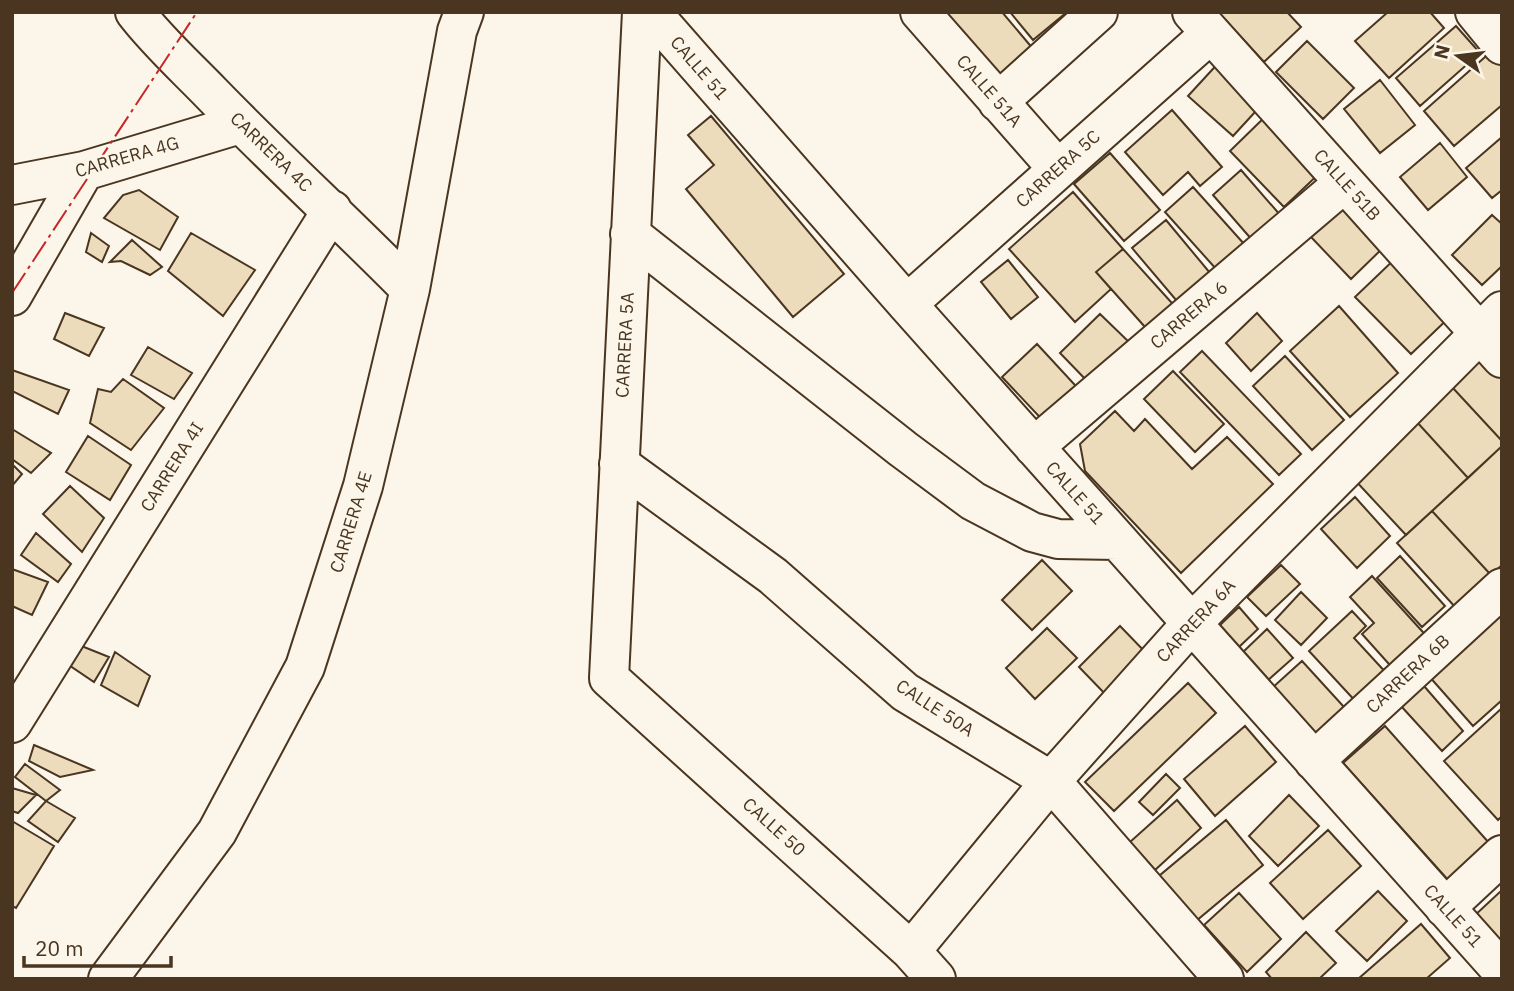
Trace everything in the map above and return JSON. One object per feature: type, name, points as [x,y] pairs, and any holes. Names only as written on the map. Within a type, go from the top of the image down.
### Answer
[{"type":"street","name":"CARRERA 4C","points":[[135,12],[240,124],[332,210],[410,289]]},
{"type":"street","name":"CARRERA 4E","points":[[108,979],[217,832],[305,667],[363,486],[410,289],[457,31],[464,12]]},
{"type":"street","name":"CARRERA 5A","points":[[609,678],[642,12]]},
{"type":"street","name":"CALLE 51","points":[[650,12],[1502,971]]},
{"type":"street","name":"CALLE 51A","points":[[920,12],[1058,169]]},
{"type":"street","points":[[998,102],[1098,12]]},
{"type":"street","points":[[1475,12],[1502,45]]},
{"type":"street","name":"CARRERA 5C","points":[[907,304],[1058,169],[1201,23]]},
{"type":"street","name":"CALLE 51B","points":[[1201,23],[1344,183],[1494,334]]},
{"type":"street","name":"CARRERA 4G","points":[[12,185],[84,171],[240,124]]},
{"type":"street","points":[[12,296],[84,171]]},
{"type":"street","name":"CARRERA 6","points":[[1034,447],[1344,183]]},
{"type":"street","name":"CARRERA 4I","points":[[12,723],[332,210]]},
{"type":"street","points":[[631,234],[973,501],[1032,532],[1058,539],[1117,540]]},
{"type":"street","name":"CARRERA 6A","points":[[911,951],[1051,781],[1192,623],[1494,334]]},
{"type":"street","name":"CALLE 50A","points":[[619,464],[773,576],[905,692],[1051,781],[1224,979]]},
{"type":"street","name":"CARRERA 6B","points":[[1314,761],[1502,588]]},
{"type":"street","name":"CALLE 50","points":[[609,678],[911,951],[936,979]]},
{"type":"street","points":[[1446,908],[1502,855]]},
{"type":"building","points":[[940,12],[1002,12],[1034,50],[998,81]]},
{"type":"building","points":[[1010,12],[1067,12],[1033,40]]},
{"type":"building","points":[[1218,12],[1287,12],[1301,27],[1264,62]]},
{"type":"building","points":[[1388,12],[1430,12],[1444,28],[1389,78],[1355,41]]},
{"type":"building","points":[[1456,26],[1480,53],[1420,106],[1396,78]]},
{"type":"building","points":[[1307,41],[1354,88],[1323,119],[1276,72]]},
{"type":"building","points":[[1493,50],[1502,60],[1502,105],[1454,146],[1424,111]]},
{"type":"building","points":[[1223,58],[1267,99],[1233,136],[1188,96]]},
{"type":"building","points":[[1380,80],[1415,125],[1380,153],[1344,109]]},
{"type":"building","points":[[1172,110],[1222,167],[1200,186],[1188,172],[1163,195],[1125,152]]},
{"type":"building","points":[[1271,111],[1325,168],[1284,207],[1230,151]]},
{"type":"building","points":[[711,116],[844,274],[793,317],[686,189],[714,165],[688,135]]},
{"type":"building","points":[[1502,137],[1502,190],[1492,198],[1466,168]]},
{"type":"building","points":[[1440,143],[1467,177],[1428,210],[1400,177]]},
{"type":"building","points":[[1110,153],[1160,210],[1124,241],[1074,184]]},
{"type":"building","points":[[1241,170],[1281,216],[1253,241],[1213,195]]},
{"type":"building","points":[[1193,187],[1245,245],[1217,270],[1165,212]]},
{"type":"building","points":[[139,190],[178,217],[160,250],[104,218],[123,195]]},
{"type":"building","points":[[1073,192],[1123,249],[1096,272],[1111,289],[1075,322],[1009,249]]},
{"type":"building","points":[[1349,200],[1389,242],[1351,279],[1311,237]]},
{"type":"building","points":[[1492,215],[1502,224],[1502,266],[1482,285],[1452,255]]},
{"type":"building","points":[[1166,220],[1215,279],[1182,307],[1132,248]]},
{"type":"building","points":[[91,233],[109,246],[102,262],[86,252]]},
{"type":"building","points":[[191,233],[255,270],[223,316],[168,271]]},
{"type":"building","points":[[132,240],[162,267],[150,275],[121,261],[110,262]]},
{"type":"building","points":[[1123,249],[1180,312],[1153,336],[1096,272]]},
{"type":"building","points":[[1400,254],[1456,311],[1411,354],[1355,297]]},
{"type":"building","points":[[1008,260],[1038,297],[1011,319],[981,282]]},
{"type":"building","points":[[1339,306],[1398,373],[1350,417],[1290,351]]},
{"type":"building","points":[[65,313],[104,328],[89,356],[54,339]]},
{"type":"building","points":[[1257,313],[1282,341],[1251,371],[1226,343]]},
{"type":"building","points":[[1100,314],[1131,344],[1090,384],[1060,353]]},
{"type":"building","points":[[1037,344],[1086,397],[1051,429],[1002,377]]},
{"type":"building","points":[[148,347],[192,373],[174,399],[131,375]]},
{"type":"building","points":[[1202,351],[1301,454],[1279,475],[1180,372]]},
{"type":"building","points":[[1487,354],[1502,370],[1502,441],[1452,387]]},
{"type":"building","points":[[1285,356],[1344,420],[1312,450],[1253,386]]},
{"type":"building","points":[[12,370],[69,390],[58,414],[12,391]]},
{"type":"building","points":[[1173,371],[1224,424],[1195,452],[1144,399]]},
{"type":"building","points":[[123,379],[164,408],[131,450],[90,423],[98,389],[111,392]]},
{"type":"building","points":[[1452,387],[1502,441],[1502,446],[1468,478],[1416,421]]},
{"type":"building","points":[[1115,411],[1134,431],[1145,419],[1192,469],[1227,437],[1273,484],[1181,573],[1085,471],[1080,444]]},
{"type":"building","points":[[1416,421],[1468,478],[1406,535],[1353,478]]},
{"type":"building","points":[[12,429],[51,453],[31,473],[12,459]]},
{"type":"building","points":[[88,436],[131,465],[110,500],[66,472]]},
{"type":"building","points":[[1502,446],[1502,565],[1491,575],[1432,511]]},
{"type":"building","points":[[12,464],[22,474],[12,486]]},
{"type":"building","points":[[70,486],[104,518],[82,552],[43,514]]},
{"type":"building","points":[[1355,497],[1390,536],[1357,568],[1321,529]]},
{"type":"building","points":[[1432,511],[1491,575],[1456,608],[1397,543]]},
{"type":"building","points":[[36,533],[71,564],[58,582],[21,555]]},
{"type":"building","points":[[1400,556],[1445,606],[1422,627],[1377,578]]},
{"type":"building","points":[[1042,560],[1072,591],[1032,630],[1002,600]]},
{"type":"building","points":[[1281,565],[1300,584],[1266,616],[1247,597]]},
{"type":"building","points":[[12,569],[48,582],[32,615],[12,606]]},
{"type":"building","points":[[1372,576],[1431,641],[1397,673],[1362,634],[1374,623],[1350,597]]},
{"type":"building","points":[[1301,592],[1327,618],[1301,645],[1275,620]]},
{"type":"building","points":[[1239,607],[1258,629],[1239,647],[1219,626]]},
{"type":"building","points":[[1502,608],[1502,700],[1473,726],[1428,675]]},
{"type":"building","points":[[1352,611],[1366,626],[1354,638],[1389,676],[1359,705],[1309,651]]},
{"type":"building","points":[[1120,626],[1150,657],[1109,698],[1079,667]]},
{"type":"building","points":[[1047,628],[1077,658],[1035,699],[1006,668]]},
{"type":"building","points":[[1267,629],[1293,658],[1267,681],[1242,653]]},
{"type":"building","points":[[74,643],[109,657],[94,682],[60,659]]},
{"type":"building","points":[[115,652],[150,676],[138,706],[101,685]]},
{"type":"building","points":[[1302,661],[1344,707],[1314,735],[1272,688]]},
{"type":"building","points":[[1188,683],[1216,713],[1114,811],[1085,782]]},
{"type":"building","points":[[1424,686],[1463,731],[1442,751],[1401,706]]},
{"type":"building","points":[[1502,708],[1502,816],[1498,820],[1444,761]]},
{"type":"building","points":[[1245,726],[1276,762],[1215,816],[1184,779]]},
{"type":"building","points":[[1385,726],[1490,844],[1449,881],[1343,763]]},
{"type":"building","points":[[34,745],[93,770],[60,777],[29,761]]},
{"type":"building","points":[[25,764],[60,790],[46,801],[15,777]]},
{"type":"building","points":[[1166,774],[1180,788],[1153,815],[1139,802]]},
{"type":"building","points":[[12,788],[36,795],[18,813],[12,811]]},
{"type":"building","points":[[1289,795],[1319,826],[1278,866],[1249,836]]},
{"type":"building","points":[[1177,800],[1201,828],[1155,870],[1130,842]]},
{"type":"building","points":[[46,801],[75,818],[58,842],[28,821]]},
{"type":"building","points":[[1226,820],[1263,865],[1196,921],[1159,876]]},
{"type":"building","points":[[12,821],[54,846],[16,908],[12,906]]},
{"type":"building","points":[[1328,830],[1361,866],[1303,919],[1270,883]]},
{"type":"building","points":[[1502,890],[1502,948],[1473,917]]},
{"type":"building","points":[[1378,891],[1407,921],[1367,961],[1336,931]]},
{"type":"building","points":[[1239,893],[1281,939],[1247,972],[1204,925]]},
{"type":"building","points":[[1421,924],[1450,958],[1426,979],[1358,979]]},
{"type":"building","points":[[1306,932],[1336,963],[1319,979],[1272,979],[1266,972]]},
{"type":"power","points":[[12,293],[197,12]]}]
